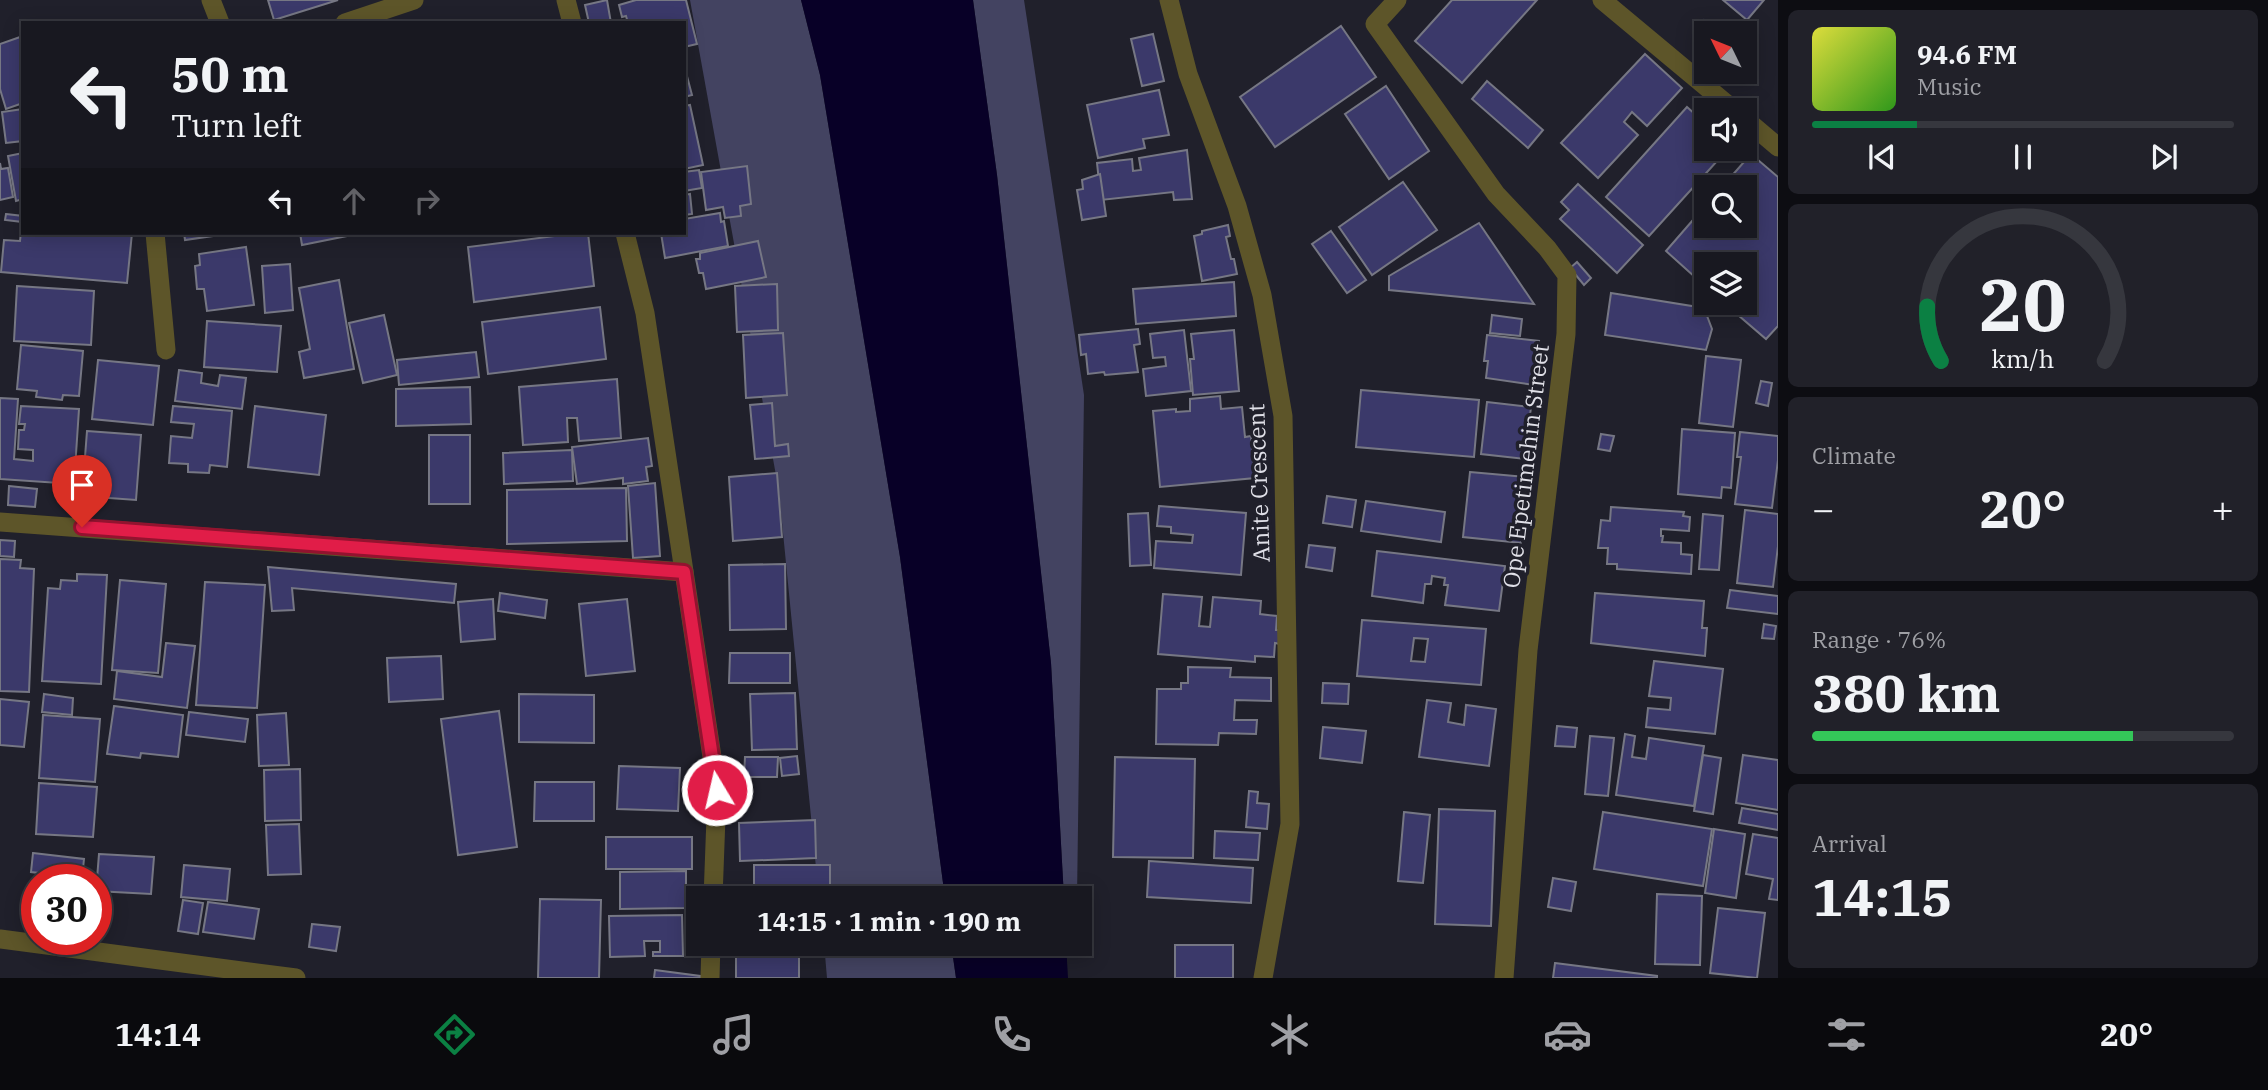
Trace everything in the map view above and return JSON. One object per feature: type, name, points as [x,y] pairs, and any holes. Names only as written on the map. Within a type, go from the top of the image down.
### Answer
[{"type":"street","points":[[211,0],[219,21]]},
{"type":"street","points":[[351,21],[414,0]]},
{"type":"street","points":[[566,0],[571,21]]},
{"type":"street","name":"Anite Crescent","points":[[1169,0],[1188,74],[1237,206],[1262,295],[1283,416],[1290,824],[1263,978]]},
{"type":"street","name":"Ope Epetimehin Street","points":[[1397,0],[1375,24],[1496,194],[1547,248],[1567,275],[1564,346],[1528,650],[1504,978]]},
{"type":"street","points":[[1602,0],[1720,98]]},
{"type":"street","points":[[1757,129],[1778,147]]},
{"type":"street","points":[[155,235],[166,350]]},
{"type":"street","points":[[626,235],[645,313],[717,790],[713,886]]},
{"type":"street","points":[[0,522],[684,572]]},
{"type":"street","points":[[0,939],[296,978]]},
{"type":"street","points":[[710,978],[711,956]]},
{"type":"shaded area","points":[[690,0],[801,0],[820,75],[900,557],[943,886],[818,886],[779,492]]},
{"type":"shaded area","points":[[801,0],[973,0],[997,175],[1051,663],[1063,886],[943,886],[900,557],[820,75]]},
{"type":"shaded area","points":[[973,0],[1024,0],[1084,395],[1077,886],[1063,886],[1051,663],[997,175]]},
{"type":"shaded area","points":[[825,956],[953,956],[956,978],[827,978]]},
{"type":"shaded area","points":[[953,956],[1067,956],[1068,978],[956,978]]},
{"type":"building","points":[[268,0],[338,0],[274,20]]},
{"type":"building","points":[[607,0],[611,21],[589,21],[585,5]]},
{"type":"building","points":[[636,0],[686,0],[697,44],[686,47],[686,21],[627,21],[626,16],[622,17],[619,5]]},
{"type":"building","points":[[1452,0],[1537,0],[1462,83],[1415,41]]},
{"type":"building","points":[[1723,0],[1764,0],[1747,20]]},
{"type":"building","points":[[1341,26],[1376,77],[1275,147],[1240,97]]},
{"type":"building","points":[[1153,34],[1164,81],[1142,86],[1131,39]]},
{"type":"building","points":[[21,37],[21,104],[6,109],[0,89],[0,44]]},
{"type":"building","points":[[1645,54],[1682,88],[1647,126],[1632,112],[1624,122],[1638,135],[1598,178],[1561,143]]},
{"type":"building","points":[[686,72],[692,95],[686,96]]},
{"type":"building","points":[[1487,81],[1543,130],[1528,148],[1472,99]]},
{"type":"building","points":[[1386,86],[1429,151],[1389,179],[1345,114]]},
{"type":"building","points":[[1159,90],[1169,135],[1143,139],[1145,148],[1098,158],[1087,105]]},
{"type":"building","points":[[690,105],[703,165],[686,169],[686,106]]},
{"type":"building","points":[[1687,107],[1694,113],[1694,161],[1717,161],[1704,175],[1694,175],[1694,186],[1649,236],[1606,197]]},
{"type":"building","points":[[21,109],[21,141],[6,143],[2,112]]},
{"type":"building","points":[[1187,150],[1192,199],[1174,200],[1173,192],[1101,200],[1097,163],[1132,159],[1133,171],[1141,170],[1139,158]]},
{"type":"building","points":[[21,153],[21,200],[16,201],[8,156]]},
{"type":"building","points":[[1757,159],[1778,177],[1778,326],[1766,339],[1738,315],[1757,315],[1757,252],[1694,252],[1694,276],[1666,251],[1694,219],[1694,238],[1757,238],[1757,175],[1733,175],[1745,161]]},
{"type":"building","points":[[0,163],[1,169],[8,168],[13,197],[0,200]]},
{"type":"building","points":[[747,166],[751,204],[740,206],[741,216],[725,218],[723,207],[706,210],[701,172]]},
{"type":"building","points":[[699,170],[702,188],[686,191],[686,172]]},
{"type":"building","points":[[1100,174],[1106,216],[1082,220],[1077,190],[1083,189],[1082,180]]},
{"type":"building","points":[[1403,182],[1437,230],[1372,275],[1339,227]]},
{"type":"building","points":[[1578,184],[1643,245],[1617,273],[1560,219],[1569,210],[1561,202]]},
{"type":"building","points":[[690,194],[692,214],[686,215],[686,195]]},
{"type":"building","points":[[720,213],[728,246],[665,258],[661,235],[686,235],[686,219]]},
{"type":"building","points":[[6,214],[21,216],[21,222],[5,220]]},
{"type":"building","points":[[1479,223],[1534,304],[1389,290],[1389,276]]},
{"type":"building","points":[[1228,225],[1230,236],[1226,237],[1237,274],[1202,281],[1194,236],[1202,234],[1202,231]]},
{"type":"building","points":[[1331,231],[1366,280],[1347,293],[1312,244]]},
{"type":"building","points":[[21,232],[21,235],[132,235],[127,283],[1,272],[4,240],[20,241]]},
{"type":"building","points":[[184,235],[220,235],[185,240]]},
{"type":"building","points":[[300,235],[352,235],[302,245]]},
{"type":"building","points":[[562,235],[588,235],[594,286],[474,302],[468,247]]},
{"type":"building","points":[[758,241],[766,277],[706,289],[703,273],[699,273],[696,259],[700,259],[700,253]]},
{"type":"building","points":[[246,247],[254,305],[207,311],[204,289],[197,289],[195,266],[200,265],[199,254]]},
{"type":"building","points":[[1577,262],[1591,278],[1584,285],[1570,268]]},
{"type":"building","points":[[290,264],[293,310],[265,313],[262,266]]},
{"type":"building","points":[[339,280],[354,369],[304,378],[299,352],[310,349],[299,288]]},
{"type":"building","points":[[1234,282],[1236,316],[1136,324],[1133,289]]},
{"type":"building","points":[[777,284],[778,330],[737,332],[735,286]]},
{"type":"building","points":[[17,286],[94,291],[91,345],[14,341]]},
{"type":"building","points":[[1611,293],[1694,306],[1694,315],[1707,315],[1712,329],[1706,350],[1605,335]]},
{"type":"building","points":[[600,307],[606,359],[488,374],[482,322]]},
{"type":"building","points":[[384,315],[397,375],[363,383],[349,323]]},
{"type":"building","points":[[1492,315],[1522,319],[1520,336],[1490,333]]},
{"type":"building","points":[[207,321],[281,326],[277,372],[204,367]]},
{"type":"building","points":[[1138,329],[1140,344],[1134,345],[1138,372],[1088,374],[1086,354],[1081,355],[1079,335]]},
{"type":"building","points":[[1184,330],[1191,391],[1146,396],[1143,369],[1166,366],[1165,357],[1153,358],[1150,334]]},
{"type":"building","points":[[1234,330],[1239,391],[1193,395],[1190,359],[1194,359],[1191,334]]},
{"type":"building","points":[[783,333],[787,395],[746,398],[743,335]]},
{"type":"building","points":[[1487,335],[1539,341],[1534,385],[1486,378],[1488,361],[1484,361]]},
{"type":"building","points":[[21,345],[83,351],[79,396],[63,395],[62,400],[36,397],[37,391],[17,389]]},
{"type":"building","points":[[476,352],[479,377],[399,385],[397,360]]},
{"type":"building","points":[[1706,356],[1741,360],[1733,427],[1699,423]]},
{"type":"building","points":[[98,360],[159,366],[153,425],[92,419]]},
{"type":"building","points":[[179,370],[202,373],[201,383],[218,386],[220,375],[246,378],[242,409],[175,401]]},
{"type":"building","points":[[617,379],[621,438],[579,441],[577,418],[567,418],[568,442],[523,445],[519,387]]},
{"type":"building","points":[[1761,381],[1772,383],[1768,406],[1756,403]]},
{"type":"building","points":[[470,387],[471,424],[396,426],[396,389]]},
{"type":"building","points":[[1361,390],[1479,400],[1474,457],[1356,447]]},
{"type":"building","points":[[1220,396],[1221,409],[1242,407],[1245,437],[1251,436],[1255,478],[1160,487],[1153,411],[1190,411],[1190,399]]},
{"type":"building","points":[[0,398],[18,399],[14,459],[33,461],[33,450],[18,449],[19,430],[24,430],[25,424],[19,424],[21,406],[79,409],[74,484],[0,479]]},
{"type":"building","points":[[1487,402],[1531,407],[1525,459],[1481,454]]},
{"type":"building","points":[[772,403],[775,446],[788,444],[789,456],[755,459],[750,405]]},
{"type":"building","points":[[173,406],[232,411],[227,467],[210,465],[209,473],[188,472],[188,464],[169,463],[171,436],[192,438],[194,424],[171,422]]},
{"type":"building","points":[[255,406],[326,415],[319,475],[248,467]]},
{"type":"building","points":[[1682,429],[1735,433],[1731,488],[1722,487],[1721,498],[1678,494]]},
{"type":"building","points":[[87,431],[141,435],[136,500],[82,496]]},
{"type":"building","points":[[1740,432],[1778,436],[1772,508],[1735,504],[1741,457],[1737,457]]},
{"type":"building","points":[[1601,434],[1614,436],[1610,451],[1598,449]]},
{"type":"building","points":[[429,435],[470,435],[470,504],[429,504]]},
{"type":"building","points":[[648,438],[652,466],[646,467],[648,481],[623,484],[623,478],[577,484],[572,447]]},
{"type":"building","points":[[572,450],[573,481],[504,484],[503,453]]},
{"type":"building","points":[[1470,472],[1527,477],[1521,543],[1463,537]]},
{"type":"building","points":[[777,473],[782,537],[733,541],[729,477]]},
{"type":"building","points":[[655,483],[660,556],[633,558],[628,486]]},
{"type":"building","points":[[9,486],[37,489],[35,507],[8,505]]},
{"type":"building","points":[[626,488],[627,541],[507,544],[507,490]]},
{"type":"building","points":[[1327,496],[1356,500],[1352,527],[1323,523]]},
{"type":"building","points":[[1366,501],[1445,512],[1441,542],[1361,531]]},
{"type":"building","points":[[1159,506],[1246,513],[1241,575],[1154,568],[1156,541],[1192,543],[1193,535],[1171,533],[1171,527],[1157,526]]},
{"type":"building","points":[[1611,507],[1684,512],[1683,516],[1690,517],[1689,531],[1661,529],[1661,536],[1662,542],[1681,543],[1681,554],[1692,555],[1691,574],[1617,569],[1617,564],[1607,564],[1608,548],[1598,548],[1601,520],[1610,521]]},
{"type":"building","points":[[1745,510],[1778,514],[1778,546],[1773,587],[1737,583]]},
{"type":"building","points":[[1148,513],[1151,565],[1130,566],[1128,514]]},
{"type":"building","points":[[1703,514],[1723,516],[1719,570],[1699,569]]},
{"type":"building","points":[[0,540],[15,541],[14,557],[0,556]]},
{"type":"building","points":[[1309,545],[1335,548],[1332,571],[1306,567]]},
{"type":"building","points":[[1377,551],[1505,566],[1499,611],[1445,605],[1448,585],[1444,585],[1445,578],[1432,576],[1431,584],[1425,584],[1423,603],[1372,596]]},
{"type":"building","points":[[0,559],[21,560],[20,568],[34,569],[29,692],[0,691]]},
{"type":"building","points":[[785,564],[786,629],[730,630],[729,565]]},
{"type":"building","points":[[268,567],[456,584],[454,603],[292,588],[294,610],[272,611]]},
{"type":"building","points":[[77,574],[107,575],[101,684],[42,681],[48,588],[60,589],[61,580],[77,581]]},
{"type":"building","points":[[120,580],[166,584],[158,673],[112,670]]},
{"type":"building","points":[[205,582],[265,585],[257,708],[196,705]]},
{"type":"building","points":[[1730,590],[1778,596],[1778,614],[1727,608]]},
{"type":"building","points":[[500,593],[547,600],[545,618],[498,611]]},
{"type":"building","points":[[1595,593],[1704,601],[1702,628],[1707,628],[1705,656],[1591,643]]},
{"type":"building","points":[[1163,594],[1202,597],[1199,626],[1210,627],[1213,597],[1261,601],[1260,614],[1277,616],[1276,630],[1281,630],[1280,644],[1275,643],[1274,657],[1255,656],[1255,662],[1158,654]]},
{"type":"building","points":[[493,599],[495,639],[461,642],[458,602]]},
{"type":"building","points":[[627,599],[635,671],[586,676],[579,604]]},
{"type":"building","points":[[1362,620],[1486,629],[1481,685],[1357,676]],"holes":[[[1414,638],[1428,639],[1425,662],[1411,661]]]},
{"type":"building","points":[[1764,624],[1776,626],[1774,639],[1762,638]]},
{"type":"building","points":[[166,643],[195,646],[187,708],[114,699],[117,671],[162,677]]},
{"type":"building","points":[[730,653],[790,653],[790,683],[729,683]]},
{"type":"building","points":[[441,656],[443,699],[389,702],[387,658]]},
{"type":"building","points":[[1654,661],[1723,669],[1715,734],[1646,727],[1648,708],[1670,710],[1671,698],[1649,696]]},
{"type":"building","points":[[1188,667],[1231,668],[1230,677],[1271,678],[1271,701],[1235,700],[1234,720],[1257,720],[1256,734],[1219,733],[1218,745],[1156,744],[1157,689],[1181,689],[1181,683],[1188,683]]},
{"type":"building","points":[[1323,683],[1349,684],[1348,704],[1322,703]]},
{"type":"building","points":[[795,693],[797,749],[752,750],[750,694]]},
{"type":"building","points":[[44,694],[73,698],[72,715],[42,712]]},
{"type":"building","points":[[519,694],[594,695],[594,743],[519,742]]},
{"type":"building","points":[[0,699],[29,702],[24,747],[0,745]]},
{"type":"building","points":[[1427,700],[1451,703],[1448,722],[1464,725],[1466,705],[1496,709],[1489,766],[1419,757]]},
{"type":"building","points":[[114,706],[183,715],[178,757],[141,753],[140,758],[107,754]]},
{"type":"building","points":[[499,711],[517,847],[458,855],[441,719]]},
{"type":"building","points":[[189,712],[248,719],[245,742],[186,735]]},
{"type":"building","points":[[286,713],[289,765],[259,766],[257,715]]},
{"type":"building","points":[[43,715],[100,719],[95,782],[39,778]]},
{"type":"building","points":[[1557,726],[1577,728],[1575,747],[1555,746]]},
{"type":"building","points":[[1323,727],[1366,731],[1362,763],[1320,758]]},
{"type":"building","points":[[1625,734],[1635,736],[1632,757],[1646,759],[1649,738],[1704,746],[1694,806],[1616,795]]},
{"type":"building","points":[[1590,736],[1614,738],[1608,796],[1585,794]]},
{"type":"building","points":[[1703,755],[1721,758],[1713,814],[1694,811]]},
{"type":"building","points":[[1743,755],[1778,760],[1778,810],[1736,803]]},
{"type":"building","points":[[797,756],[799,774],[782,776],[780,758]]},
{"type":"building","points":[[745,757],[778,757],[777,777],[744,777]]},
{"type":"building","points":[[1115,757],[1195,759],[1193,858],[1113,857]]},
{"type":"building","points":[[619,766],[680,768],[678,811],[617,809]]},
{"type":"building","points":[[724,766],[740,767],[739,783],[724,783]]},
{"type":"building","points":[[300,769],[301,820],[265,821],[264,770]]},
{"type":"building","points":[[535,782],[594,782],[594,821],[534,821]]},
{"type":"building","points":[[39,783],[97,787],[93,837],[36,834]]},
{"type":"building","points":[[1249,791],[1258,792],[1257,803],[1269,804],[1267,829],[1246,827]]},
{"type":"building","points":[[1742,808],[1778,814],[1778,830],[1739,823]]},
{"type":"building","points":[[1439,809],[1495,811],[1491,926],[1435,924]]},
{"type":"building","points":[[1404,812],[1430,815],[1423,883],[1398,881]]},
{"type":"building","points":[[1603,812],[1712,829],[1703,886],[1594,869]]},
{"type":"building","points":[[815,820],[816,858],[740,861],[739,823]]},
{"type":"building","points":[[299,824],[301,874],[268,875],[266,825]]},
{"type":"building","points":[[1714,829],[1745,834],[1736,898],[1705,893]]},
{"type":"building","points":[[1215,831],[1260,833],[1258,860],[1214,858]]},
{"type":"building","points":[[1753,834],[1778,838],[1778,900],[1769,899],[1773,879],[1746,874]]},
{"type":"building","points":[[606,837],[692,837],[692,869],[606,869]]},
{"type":"building","points":[[33,853],[84,859],[83,864],[32,864]]},
{"type":"building","points":[[99,854],[154,857],[151,894],[112,892],[112,864],[98,864]]},
{"type":"building","points":[[1149,861],[1253,868],[1251,903],[1147,897]]},
{"type":"building","points":[[184,865],[230,869],[227,901],[181,897]]},
{"type":"building","points":[[754,865],[830,865],[830,886],[754,886]]},
{"type":"building","points":[[686,871],[686,908],[620,909],[620,872]]},
{"type":"building","points":[[1553,878],[1576,882],[1571,911],[1548,907]]},
{"type":"building","points":[[1657,894],[1702,896],[1700,965],[1655,964]]},
{"type":"building","points":[[540,899],[601,900],[599,978],[538,978]]},
{"type":"building","points":[[183,900],[203,903],[198,934],[178,931]]},
{"type":"building","points":[[208,902],[259,909],[254,939],[203,932]]},
{"type":"building","points":[[1718,908],[1765,913],[1757,978],[1710,973]]},
{"type":"building","points":[[682,915],[683,956],[653,956],[653,952],[660,952],[660,941],[644,941],[645,956],[610,957],[609,916]]},
{"type":"building","points":[[312,924],[340,927],[336,951],[309,947]]},
{"type":"building","points":[[1175,945],[1233,945],[1233,978],[1175,978]]},
{"type":"building","points":[[736,956],[799,956],[799,978],[736,978]]},
{"type":"building","points":[[1555,963],[1657,976],[1657,978],[1553,978]]},
{"type":"building","points":[[655,970],[700,976],[700,978],[654,978]]},
{"type":"route","points":[[82,527],[684,572],[717,790]]}]
